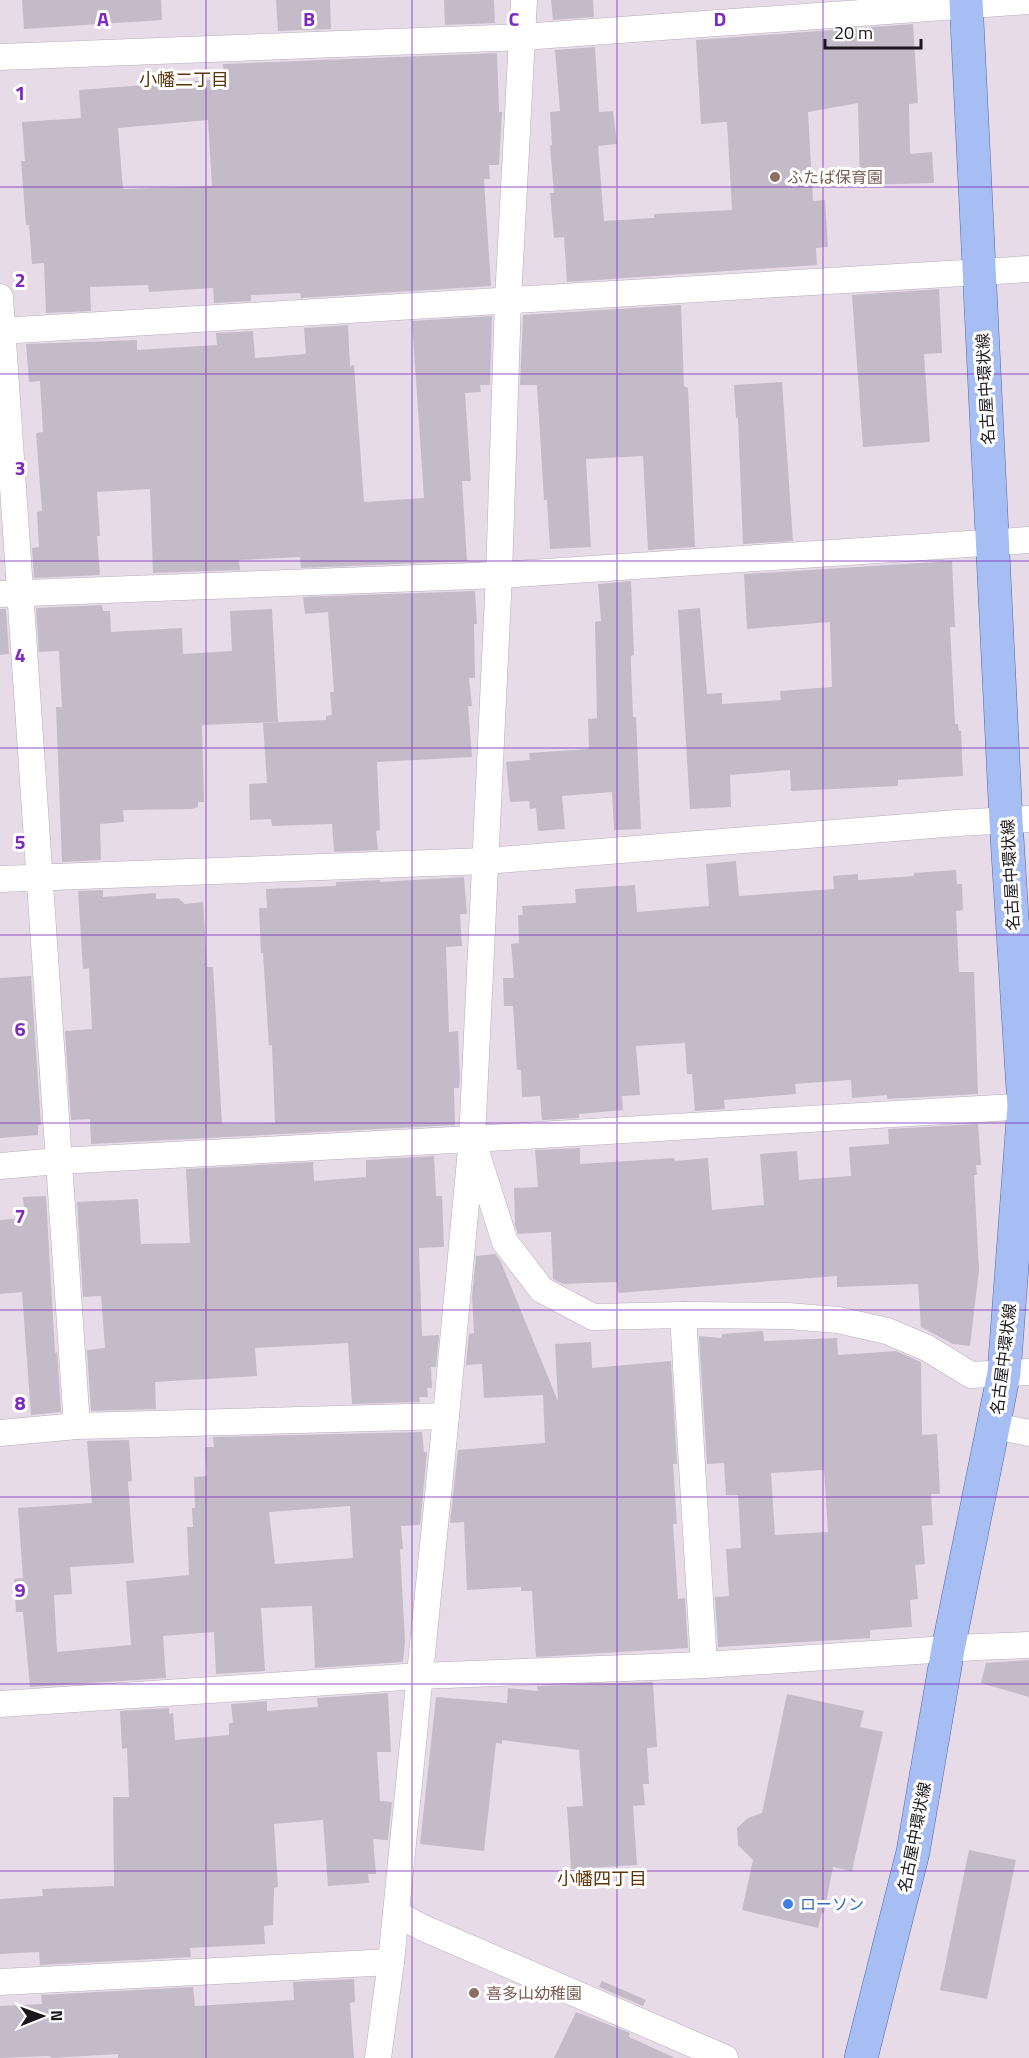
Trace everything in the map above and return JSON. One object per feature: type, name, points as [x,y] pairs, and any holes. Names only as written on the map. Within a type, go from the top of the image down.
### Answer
[{"type":"main road","name":"名古屋中環状線","points":[[861,2058],[913,1852],[948,1649],[995,1426],[1016,1373],[1027,1106],[1018,820],[993,543],[966,3]]},
{"type":"street","points":[[378,2058],[391,1962],[472,1139],[499,575],[508,300],[524,0]]},
{"type":"street","points":[[0,57],[522,37],[966,3],[1029,1]]},
{"type":"street","points":[[1,331],[1029,269]]},
{"type":"street","points":[[0,297],[9,594],[40,876],[77,1426]]},
{"type":"street","points":[[9,594],[499,575],[1029,540]]},
{"type":"street","points":[[0,879],[486,861],[1018,820]]},
{"type":"street","points":[[0,1166],[1027,1106]]},
{"type":"street","points":[[472,1139],[505,1242],[542,1290],[593,1317],[788,1316],[838,1320],[887,1331],[907,1339],[927,1348],[971,1375],[1016,1373]]},
{"type":"street","points":[[683,1315],[704,1665]]},
{"type":"street","points":[[0,1432],[77,1426],[446,1416]]},
{"type":"street","points":[[995,1426],[1029,1433]]},
{"type":"street","points":[[0,1704],[420,1676],[704,1665],[1029,1645]]},
{"type":"street","points":[[396,1912],[421,1927],[725,2058]]},
{"type":"street","points":[[0,1982],[391,1962]]},
{"type":"building","points":[[22,0],[161,0],[162,20],[24,29]]},
{"type":"building","points":[[276,0],[330,0],[331,29],[278,31]]},
{"type":"building","points":[[444,0],[494,0],[495,23],[445,25]]},
{"type":"building","points":[[551,0],[593,0],[594,17],[553,20]]},
{"type":"building","points":[[913,24],[918,103],[909,104],[910,154],[932,152],[934,183],[860,185],[858,103],[808,112],[813,201],[825,200],[828,247],[816,248],[817,265],[567,282],[564,237],[554,238],[550,193],[554,193],[550,112],[560,111],[555,50],[595,47],[599,112],[613,111],[617,144],[598,146],[604,221],[654,218],[654,214],[732,210],[727,122],[701,124],[696,40]]},
{"type":"building","points":[[497,53],[499,112],[502,112],[499,165],[489,165],[490,179],[484,179],[491,286],[301,298],[300,293],[251,295],[251,301],[214,303],[213,288],[149,292],[148,285],[90,287],[91,311],[46,313],[44,263],[32,264],[29,225],[26,225],[21,161],[25,161],[22,122],[81,118],[79,90],[224,79],[223,64]],"holes":[[[208,120],[212,186],[123,189],[118,128]]]},
{"type":"building","points":[[939,289],[942,353],[924,354],[930,442],[863,447],[852,295]]},
{"type":"building","points":[[681,305],[684,386],[688,388],[695,547],[648,550],[643,456],[586,459],[591,547],[550,549],[547,500],[544,500],[537,385],[520,385],[523,315]]},
{"type":"building","points":[[492,316],[490,385],[480,385],[481,392],[465,393],[471,481],[462,481],[467,561],[301,568],[300,557],[239,560],[240,570],[153,573],[150,489],[97,492],[100,575],[34,578],[32,548],[39,547],[37,512],[42,511],[36,433],[43,432],[40,381],[29,382],[26,344],[137,340],[137,350],[217,345],[216,333],[253,331],[255,358],[306,354],[304,328],[348,325],[350,366],[354,365],[364,502],[424,498],[412,321]]},
{"type":"building","points":[[782,382],[793,541],[743,544],[738,418],[736,418],[734,385]]},
{"type":"building","points":[[952,561],[955,627],[950,627],[955,724],[958,724],[959,731],[961,731],[963,776],[898,780],[898,786],[791,791],[790,770],[730,775],[731,807],[690,809],[678,610],[700,608],[707,694],[722,693],[722,704],[781,700],[780,691],[832,687],[830,622],[747,629],[744,574]]},
{"type":"building","points":[[631,581],[634,655],[631,656],[633,717],[636,717],[641,829],[614,830],[612,792],[562,796],[565,829],[538,831],[536,808],[530,809],[529,801],[510,802],[506,762],[530,760],[529,753],[589,749],[588,719],[597,718],[595,622],[601,621],[598,584]]},
{"type":"building","points":[[475,591],[477,624],[474,624],[475,678],[469,678],[472,706],[468,706],[472,757],[377,762],[380,830],[376,831],[378,850],[334,852],[332,824],[272,826],[271,819],[250,820],[249,784],[267,783],[263,723],[326,720],[326,716],[332,715],[330,692],[334,692],[328,612],[305,614],[303,597]]},
{"type":"building","points":[[102,605],[103,611],[110,611],[111,632],[182,628],[183,654],[232,651],[230,611],[272,609],[278,722],[202,725],[204,802],[198,802],[198,807],[192,809],[123,810],[124,822],[100,824],[101,860],[62,862],[56,707],[62,707],[59,651],[39,652],[36,608]]},
{"type":"building","points":[[0,609],[6,609],[9,654],[0,655]]},
{"type":"building","points":[[736,861],[739,896],[834,889],[833,876],[858,874],[858,880],[956,870],[957,884],[962,884],[963,910],[956,911],[959,972],[974,972],[978,1094],[887,1099],[887,1095],[852,1098],[851,1080],[795,1084],[796,1094],[724,1100],[725,1109],[695,1111],[692,1074],[687,1074],[685,1043],[636,1046],[640,1095],[622,1096],[623,1110],[579,1114],[579,1118],[542,1120],[540,1096],[522,1097],[521,1070],[517,1070],[513,1006],[504,1006],[503,978],[514,978],[511,944],[519,943],[518,915],[523,915],[522,906],[576,903],[575,889],[635,885],[637,912],[709,906],[706,864]]},
{"type":"building","points":[[464,877],[467,914],[460,914],[462,946],[446,947],[449,1032],[458,1031],[460,1080],[459,1088],[454,1088],[455,1125],[91,1144],[90,1119],[71,1120],[65,1031],[92,1029],[89,968],[83,969],[78,891],[103,890],[103,897],[156,893],[156,899],[178,898],[185,904],[203,902],[207,967],[213,967],[222,1124],[275,1123],[272,1045],[269,1046],[259,908],[267,908],[266,889],[336,886],[336,882]]},
{"type":"building","points":[[31,976],[41,1125],[38,1125],[38,1135],[0,1138],[0,978]]},
{"type":"building","points":[[978,1124],[981,1165],[976,1165],[977,1175],[974,1175],[979,1270],[970,1346],[953,1344],[921,1327],[918,1284],[837,1287],[837,1276],[618,1293],[617,1282],[563,1284],[553,1279],[551,1232],[518,1234],[515,1225],[514,1188],[538,1187],[535,1150],[580,1148],[580,1164],[708,1158],[712,1210],[764,1205],[760,1154],[797,1151],[799,1180],[851,1176],[849,1147],[889,1144],[888,1129]]},
{"type":"building","points":[[434,1156],[436,1196],[442,1196],[444,1247],[419,1248],[422,1336],[439,1335],[436,1367],[431,1367],[432,1388],[427,1388],[428,1397],[419,1397],[420,1402],[352,1404],[348,1343],[255,1348],[257,1376],[155,1382],[156,1409],[91,1411],[87,1350],[105,1348],[101,1296],[83,1297],[77,1202],[138,1199],[141,1244],[190,1243],[186,1169],[313,1162],[314,1181],[366,1177],[366,1160]]},
{"type":"building","points":[[46,1196],[55,1353],[57,1352],[61,1412],[31,1415],[22,1292],[0,1294],[0,1220],[25,1218],[23,1197]]},
{"type":"building","points":[[495,1254],[500,1260],[558,1401],[555,1344],[591,1342],[592,1368],[671,1361],[677,1464],[673,1464],[677,1524],[673,1524],[678,1599],[685,1598],[688,1648],[536,1657],[532,1591],[521,1591],[521,1587],[467,1590],[464,1522],[450,1523],[458,1450],[545,1443],[543,1395],[484,1398],[482,1364],[466,1365],[469,1334],[474,1333],[472,1297],[476,1256]]},
{"type":"building","points":[[763,1331],[764,1341],[837,1338],[838,1355],[896,1351],[921,1362],[922,1435],[937,1434],[940,1494],[931,1494],[933,1525],[922,1526],[925,1564],[915,1565],[918,1599],[910,1600],[912,1627],[870,1630],[870,1638],[718,1647],[715,1597],[729,1596],[726,1549],[741,1548],[738,1495],[726,1495],[724,1463],[707,1464],[699,1336],[722,1338],[722,1334]],"holes":[[[824,1470],[828,1532],[775,1535],[771,1473]]]},
{"type":"building","points":[[422,1432],[424,1452],[427,1452],[420,1525],[401,1526],[405,1641],[403,1662],[315,1668],[312,1606],[261,1608],[265,1671],[216,1674],[214,1632],[163,1636],[166,1678],[30,1687],[23,1612],[16,1612],[14,1579],[23,1578],[18,1508],[92,1503],[87,1441],[129,1440],[132,1481],[128,1482],[134,1563],[70,1567],[72,1594],[54,1595],[57,1652],[131,1645],[126,1581],[189,1575],[187,1527],[193,1527],[194,1477],[207,1476],[205,1447],[214,1447],[213,1437]],"holes":[[[350,1506],[353,1558],[275,1564],[269,1512]]]},
{"type":"building","points":[[1029,1660],[1029,1697],[981,1683],[986,1663]]},
{"type":"building","points":[[653,1682],[657,1747],[647,1748],[649,1784],[643,1784],[645,1805],[633,1806],[637,1865],[571,1869],[567,1807],[583,1806],[579,1750],[502,1740],[502,1744],[496,1743],[484,1851],[420,1844],[436,1697],[507,1703],[508,1688],[538,1691],[537,1686]]},
{"type":"building","points":[[388,1693],[391,1752],[377,1752],[380,1801],[392,1802],[388,1840],[373,1839],[376,1874],[368,1874],[369,1883],[328,1886],[323,1820],[274,1824],[278,1887],[274,1888],[273,1925],[264,1926],[265,1944],[190,1948],[191,1957],[40,1965],[39,1952],[0,1954],[0,1899],[43,1896],[42,1889],[114,1886],[113,1797],[129,1797],[127,1748],[122,1749],[120,1711],[169,1708],[169,1714],[173,1713],[175,1740],[229,1735],[229,1723],[233,1723],[231,1704],[267,1701],[267,1711],[318,1707],[317,1698]]},
{"type":"building","points":[[787,1694],[864,1711],[860,1727],[883,1732],[852,1871],[833,1867],[824,1913],[822,1912],[818,1928],[742,1910],[753,1860],[738,1845],[737,1828],[748,1818],[762,1813]]},
{"type":"building","points":[[969,1850],[1016,1860],[987,1999],[940,1990]]},
{"type":"building","points":[[354,1979],[355,2002],[350,2003],[354,2058],[118,2058],[118,2054],[0,2058],[0,2006],[42,2004],[41,1995],[193,1987],[195,2006],[294,2000],[293,1982]]},
{"type":"building","points":[[602,1981],[646,2000],[643,2006],[599,1987]]},
{"type":"building","points":[[576,2012],[630,2033],[629,2037],[675,2058],[554,2058]]},
{"type":"place","name":"ふたば保育園","points":[[775,177]]},
{"type":"place","name":"ローソン","points":[[788,1904]]},
{"type":"place","name":"喜多山幼稚園","points":[[474,1993]]},
{"type":"district","name":"小幡二丁目","points":[[184,79]]},
{"type":"district","name":"小幡四丁目","points":[[602,1878]]}]
